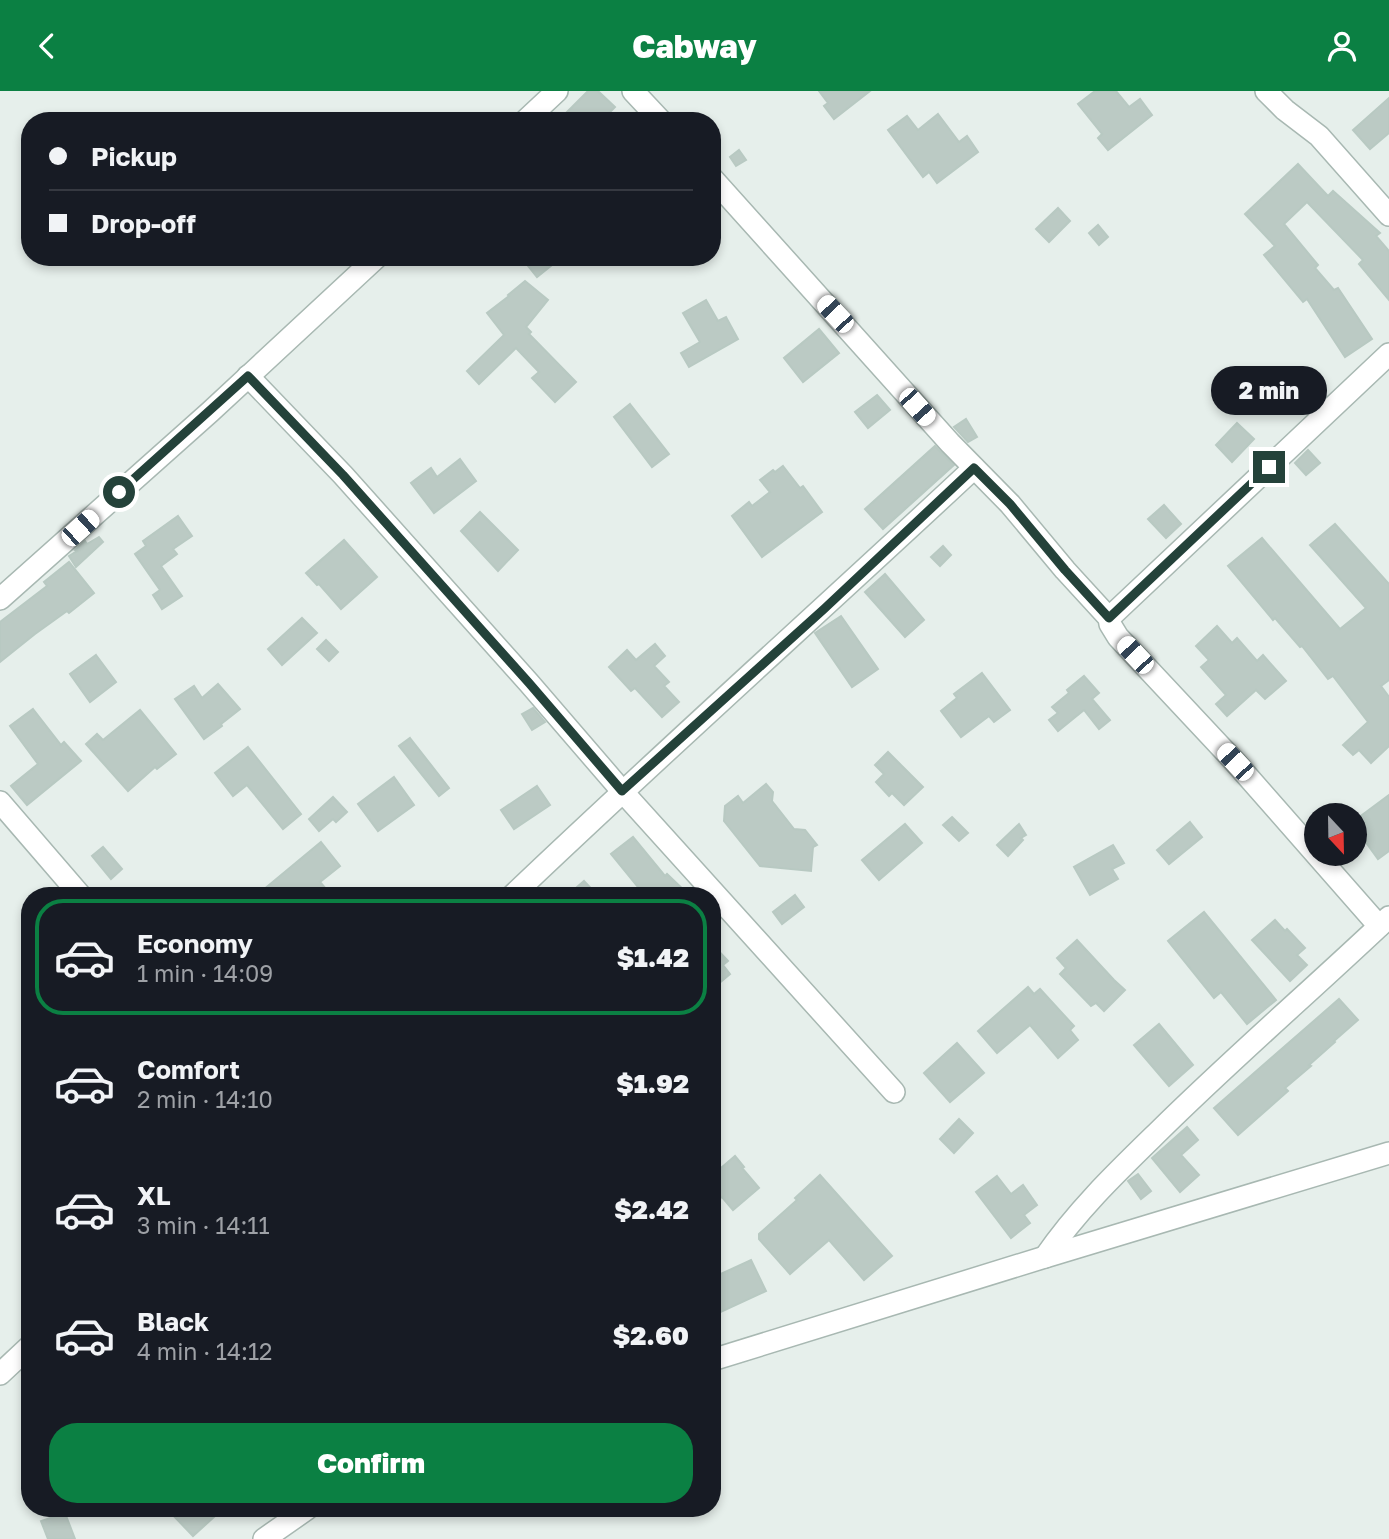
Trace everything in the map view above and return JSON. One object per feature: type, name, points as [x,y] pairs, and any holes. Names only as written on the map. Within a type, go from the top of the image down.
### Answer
[{"type":"street","points":[[535,112],[557,91]]},
{"type":"street","points":[[633,91],[653,112]]},
{"type":"street","points":[[1266,91],[1285,110],[1320,136],[1389,215]]},
{"type":"street","points":[[721,188],[950,443],[1010,504],[1109,618],[1118,637],[1384,922],[1199,1091],[1107,1182],[1063,1230],[1045,1257]]},
{"type":"street","points":[[0,599],[367,266]]},
{"type":"street","points":[[1109,618],[1389,354]]},
{"type":"street","points":[[248,376],[343,475],[709,887]]},
{"type":"street","points":[[521,887],[622,791],[824,609],[974,468]]},
{"type":"street","points":[[0,802],[73,887]]},
{"type":"street","points":[[721,900],[894,1091]]},
{"type":"street","points":[[721,1357],[1389,1153]]},
{"type":"street","points":[[0,1374],[21,1354]]},
{"type":"street","points":[[264,1539],[296,1517]]},
{"type":"building","points":[[588,91],[598,91],[615,107],[610,112],[567,112]]},
{"type":"building","points":[[819,91],[870,91],[834,119],[824,106],[828,103]]},
{"type":"building","points":[[1095,91],[1116,91],[1129,107],[1140,99],[1152,115],[1108,150],[1098,138],[1102,134],[1078,104]]},
{"type":"building","points":[[1389,98],[1389,133],[1370,149],[1353,130]]},
{"type":"building","points":[[938,114],[959,142],[967,136],[978,152],[937,183],[929,172],[923,177],[888,130],[907,116],[918,130]]},
{"type":"building","points":[[739,150],[746,160],[736,166],[730,157]]},
{"type":"building","points":[[1298,164],[1328,196],[1333,191],[1380,233],[1376,236],[1389,251],[1389,300],[1359,264],[1363,260],[1307,202],[1284,224],[1318,265],[1315,268],[1334,290],[1338,288],[1372,339],[1345,357],[1307,299],[1303,302],[1264,255],[1275,246],[1245,214]]},
{"type":"building","points":[[1058,208],[1070,221],[1049,242],[1036,229]]},
{"type":"building","points":[[1098,225],[1108,237],[1099,245],[1089,233]]},
{"type":"building","points":[[528,266],[551,266],[537,277]]},
{"type":"building","points":[[525,281],[548,300],[526,327],[531,332],[529,334],[576,382],[555,402],[532,378],[539,372],[516,348],[479,384],[467,371],[504,335],[487,313]]},
{"type":"building","points":[[706,300],[718,321],[726,317],[738,339],[689,367],[681,353],[700,342],[683,313]]},
{"type":"building","points":[[819,329],[839,353],[803,382],[784,358]]},
{"type":"building","points":[[877,395],[890,410],[868,428],[855,412]]},
{"type":"building","points":[[630,404],[669,454],[652,467],[614,417]]},
{"type":"building","points":[[966,419],[977,437],[968,442],[954,427]]},
{"type":"building","points":[[1237,423],[1254,439],[1232,462],[1216,445]]},
{"type":"building","points":[[935,446],[954,465],[883,529],[865,509]]},
{"type":"building","points":[[1308,450],[1320,463],[1306,475],[1295,463]]},
{"type":"building","points":[[460,459],[476,481],[434,513],[411,483],[431,468],[437,477]]},
{"type":"building","points":[[783,466],[800,488],[803,486],[822,512],[762,557],[732,516],[749,502],[752,506],[770,492],[760,480]]},
{"type":"building","points":[[1164,505],[1181,524],[1166,538],[1148,519]]},
{"type":"building","points":[[480,512],[518,550],[498,571],[461,531]]},
{"type":"building","points":[[178,516],[192,536],[173,549],[177,554],[161,566],[182,596],[162,609],[153,595],[160,590],[135,554],[146,546],[143,541]]},
{"type":"building","points":[[1335,524],[1389,584],[1389,680],[1381,686],[1389,697],[1389,746],[1371,763],[1359,750],[1353,755],[1343,745],[1368,722],[1333,676],[1328,679],[1302,646],[1300,647],[1275,618],[1273,620],[1228,566],[1262,538],[1340,629],[1366,608],[1310,545]]},
{"type":"building","points":[[99,537],[103,542],[76,567],[69,556],[85,541],[87,544]]},
{"type":"building","points":[[344,540],[377,577],[341,609],[306,573]]},
{"type":"building","points":[[943,546],[951,555],[940,566],[931,557]]},
{"type":"building","points":[[69,562],[94,593],[0,662],[0,622],[47,586],[44,582]]},
{"type":"building","points":[[885,574],[924,620],[905,637],[865,592]]},
{"type":"building","points":[[841,616],[878,669],[852,687],[815,633]]},
{"type":"building","points":[[302,618],[317,633],[282,665],[268,649]]},
{"type":"building","points":[[1217,626],[1232,643],[1237,638],[1257,661],[1263,655],[1286,681],[1265,699],[1256,690],[1227,716],[1216,704],[1226,695],[1201,667],[1209,660],[1196,646]]},
{"type":"building","points":[[326,640],[338,652],[329,661],[317,649]]},
{"type":"building","points":[[655,644],[665,656],[654,666],[669,682],[664,686],[679,702],[662,717],[635,688],[631,691],[609,667],[627,650],[636,660]]},
{"type":"building","points":[[96,655],[116,682],[90,702],[70,674]]},
{"type":"building","points":[[982,673],[1010,710],[994,722],[989,716],[961,737],[941,711],[957,698],[954,694]]},
{"type":"building","points":[[1084,676],[1099,693],[1092,699],[1110,720],[1099,729],[1084,710],[1058,731],[1049,720],[1058,713],[1052,707]]},
{"type":"building","points":[[218,684],[240,709],[204,739],[175,699],[194,686],[202,698]]},
{"type":"building","points":[[533,708],[545,722],[532,730],[522,714]]},
{"type":"building","points":[[33,709],[61,745],[64,742],[81,761],[27,805],[11,786],[38,764],[10,726]]},
{"type":"building","points":[[140,710],[176,754],[157,769],[155,767],[128,791],[86,744],[97,734],[103,740]]},
{"type":"building","points":[[410,738],[449,788],[439,796],[399,746]]},
{"type":"building","points":[[248,747],[301,814],[283,829],[247,785],[233,796],[215,773]]},
{"type":"building","points":[[888,752],[923,787],[904,805],[892,793],[889,796],[876,782],[884,774],[875,765]]},
{"type":"building","points":[[394,777],[414,805],[378,831],[358,804]]},
{"type":"building","points":[[766,784],[773,792],[772,801],[794,829],[805,830],[817,845],[813,847],[811,871],[760,866],[724,821],[725,806],[738,796],[743,803]]},
{"type":"building","points":[[537,786],[550,805],[514,829],[501,810]]},
{"type":"building","points":[[1389,795],[1389,851],[1378,859],[1367,844],[1367,811]]},
{"type":"building","points":[[333,797],[347,812],[319,831],[309,819]]},
{"type":"building","points":[[952,817],[968,833],[959,841],[943,825]]},
{"type":"building","points":[[1190,822],[1202,837],[1169,864],[1157,850]]},
{"type":"building","points":[[905,824],[922,843],[879,880],[862,860]]},
{"type":"building","points":[[1019,824],[1026,835],[1008,856],[997,845]]},
{"type":"building","points":[[633,837],[665,876],[667,874],[681,887],[638,887],[611,854]]},
{"type":"building","points":[[321,842],[340,866],[320,882],[324,887],[267,887]]},
{"type":"building","points":[[1113,845],[1124,863],[1112,869],[1118,879],[1090,895],[1074,867]]},
{"type":"building","points":[[103,847],[122,869],[111,879],[92,856]]},
{"type":"building","points":[[584,881],[590,887],[577,887]]},
{"type":"building","points":[[795,895],[804,907],[782,924],[773,912]]},
{"type":"building","points":[[1204,912],[1276,1000],[1247,1024],[1221,992],[1214,998],[1168,941]]},
{"type":"building","points":[[1275,920],[1305,948],[1297,955],[1307,965],[1290,981],[1252,940]]},
{"type":"building","points":[[1077,940],[1125,990],[1104,1011],[1096,1003],[1091,1006],[1060,974],[1066,968],[1057,958]]},
{"type":"building","points":[[721,954],[728,961],[723,965],[730,974],[721,982]]},
{"type":"building","points":[[1028,987],[1034,994],[1040,989],[1074,1026],[1070,1030],[1078,1040],[1058,1058],[1030,1025],[997,1053],[978,1031]]},
{"type":"building","points":[[1339,999],[1358,1020],[1285,1088],[1288,1091],[1238,1135],[1214,1108]]},
{"type":"building","points":[[1159,1024],[1193,1065],[1169,1086],[1134,1045]]},
{"type":"building","points":[[957,1043],[984,1073],[950,1102],[924,1073]]},
{"type":"building","points":[[959,1119],[973,1133],[954,1153],[940,1139]]},
{"type":"building","points":[[1187,1127],[1198,1140],[1181,1155],[1199,1175],[1180,1192],[1152,1158]]},
{"type":"building","points":[[735,1156],[759,1188],[733,1210],[721,1198],[721,1168]]},
{"type":"building","points":[[1138,1174],[1151,1191],[1141,1199],[1128,1181]]},
{"type":"building","points":[[820,1175],[892,1256],[864,1280],[829,1240],[790,1274],[759,1239],[759,1234]]},
{"type":"building","points":[[997,1176],[1011,1194],[1023,1185],[1037,1205],[1024,1215],[1030,1223],[1011,1238],[976,1192]]},
{"type":"building","points":[[751,1260],[766,1291],[721,1312],[721,1274]]},
{"type":"building","points":[[67,1517],[75,1539],[48,1539],[41,1521]]},
{"type":"building","points":[[175,1517],[214,1517],[193,1536]]},
{"type":"route","points":[[119,492],[248,376],[343,475],[622,791],[824,609],[974,468],[1010,504],[1109,618],[1269,467]]}]
